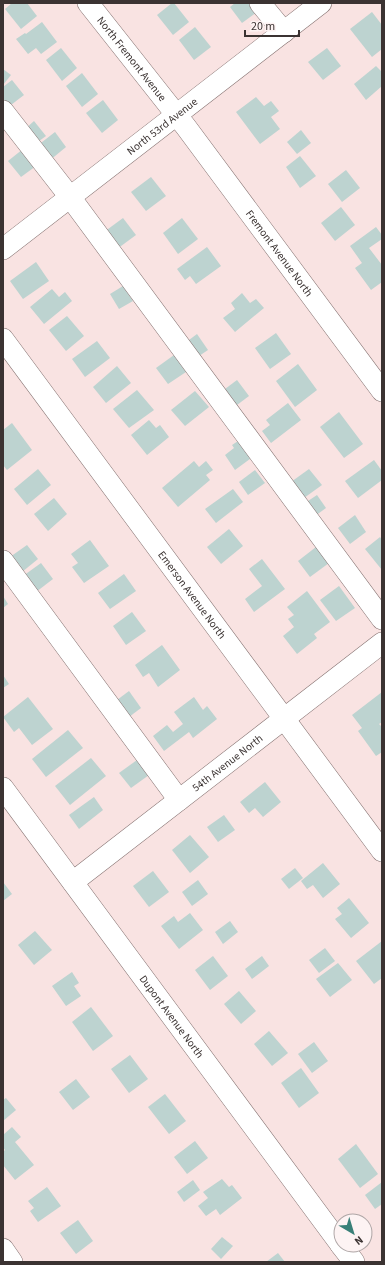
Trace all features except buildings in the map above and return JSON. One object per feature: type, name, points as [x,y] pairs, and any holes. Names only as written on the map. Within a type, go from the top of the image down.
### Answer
[{"type":"street","name":"North Fremont Avenue","points":[[88,3],[176,115]]},
{"type":"street","points":[[260,3],[284,32]]},
{"type":"street","name":"North 53rd Avenue","points":[[3,249],[321,3]]},
{"type":"street","points":[[3,111],[70,197],[382,619]]},
{"type":"street","name":"Fremont Avenue North","points":[[176,115],[382,391]]},
{"type":"street","name":"Emerson Avenue North","points":[[3,339],[382,851]]},
{"type":"street","points":[[3,561],[179,800]]},
{"type":"street","name":"54th Avenue North","points":[[73,882],[382,643]]},
{"type":"street","name":"Dupont Avenue North","points":[[3,788],[333,1234]]},
{"type":"street","points":[[3,1249],[12,1262]]},
{"type":"street","name":"Dupont Avenue North","points":[[347,1253],[354,1262]]}]
